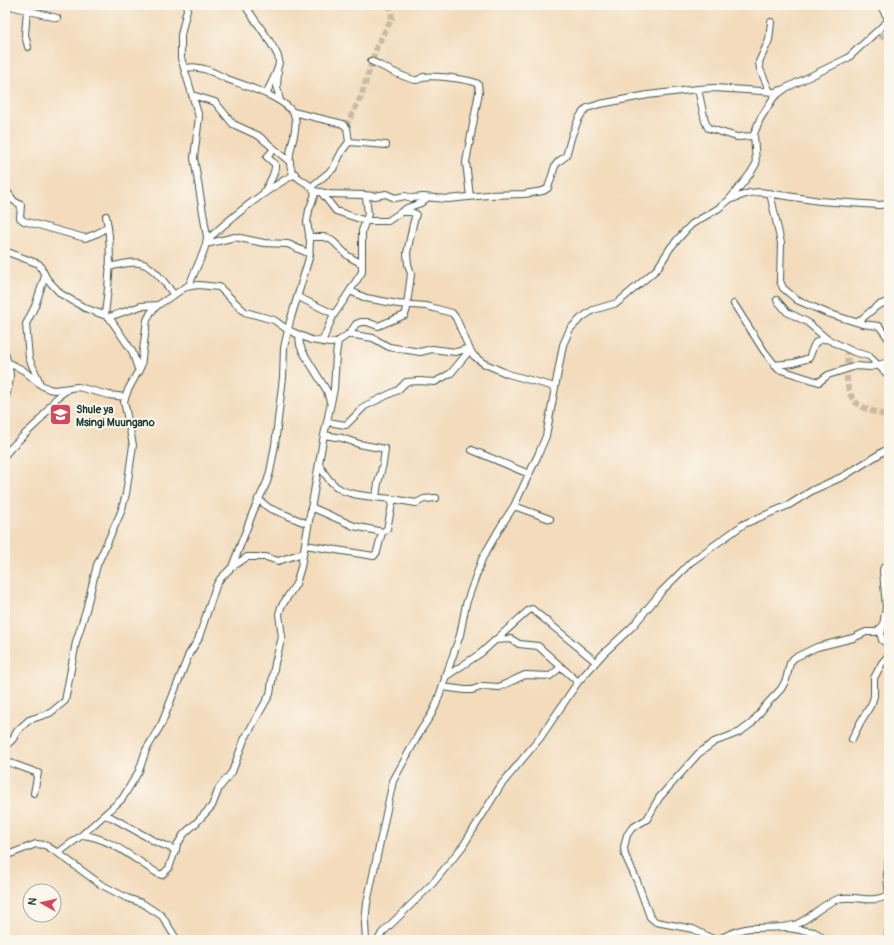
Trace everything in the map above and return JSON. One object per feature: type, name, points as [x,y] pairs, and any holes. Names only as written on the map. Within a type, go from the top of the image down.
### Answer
[{"type":"street","points":[[7,5],[57,18]]},
{"type":"street","points":[[192,5],[187,8],[181,41],[181,58],[199,122],[194,158],[207,242]]},
{"type":"street","points":[[245,5],[275,50],[279,59],[277,87],[280,101]]},
{"type":"street","points":[[366,940],[365,923],[367,903],[393,781],[431,715],[442,688],[460,635],[466,604],[482,559],[514,506],[546,436],[566,336],[573,325],[589,312],[617,303],[622,299],[657,269],[671,247],[692,224],[719,208],[729,200],[755,166],[754,136],[756,126],[774,97],[782,90],[848,58],[889,20],[880,5]]},
{"type":"street","points":[[27,10],[25,34],[28,48]]},
{"type":"street","points":[[770,92],[760,69],[759,62],[769,40],[771,22]]},
{"type":"street","points":[[371,61],[398,74],[417,80],[424,77],[458,79],[474,82],[479,85],[466,162],[470,198]]},
{"type":"street","points":[[266,94],[278,65]]},
{"type":"street","points":[[184,69],[191,67],[202,68],[266,94],[280,101],[293,112],[343,124],[347,128],[349,142],[333,169],[313,189]]},
{"type":"street","points":[[293,112],[295,122],[291,150],[291,168],[295,174],[313,189],[330,194],[375,196],[386,194],[395,198],[405,196],[412,198],[448,199],[488,195],[524,194],[546,189],[555,166],[566,156],[579,118],[587,108],[600,104],[648,95],[698,89],[729,89],[770,92],[782,90]]},
{"type":"street","points":[[698,89],[708,128],[737,138],[754,136]]},
{"type":"street","points":[[192,95],[215,102],[231,122],[259,136],[290,162]]},
{"type":"street","points":[[349,142],[386,145]]},
{"type":"street","points":[[263,193],[271,180],[276,167],[267,157],[274,149]]},
{"type":"street","points":[[5,747],[13,739],[17,731],[29,720],[46,715],[65,701],[76,642],[86,610],[97,565],[121,512],[126,494],[133,445],[125,408],[125,397],[142,366],[147,320],[151,312],[158,305],[186,287],[195,273],[207,242],[225,223],[263,193],[295,174]]},
{"type":"street","points":[[5,189],[14,201],[21,205],[20,218],[24,221],[36,223],[83,238],[98,233],[108,226]]},
{"type":"street","points":[[232,567],[258,499],[267,482],[273,461],[284,377],[284,348],[310,254],[307,226],[308,217],[315,197],[313,189]]},
{"type":"street","points":[[321,192],[336,211],[366,220],[387,221],[401,212],[421,203],[427,198]]},
{"type":"street","points":[[729,200],[760,192],[820,201],[879,205],[889,204]]},
{"type":"street","points":[[770,193],[781,243],[780,281],[783,288],[800,301],[827,313],[868,325],[879,326],[889,339]]},
{"type":"street","points":[[322,342],[334,314],[360,276],[362,264],[362,231],[368,209],[366,197],[363,195]]},
{"type":"street","points":[[186,287],[198,285],[219,287],[245,312],[273,320],[306,339],[333,343],[348,334],[356,324],[364,321],[375,326],[380,326],[405,315],[411,274],[407,253],[412,224],[416,214],[411,212],[401,212]]},
{"type":"street","points":[[106,216],[110,249],[107,315],[132,352],[139,372]]},
{"type":"street","points":[[207,242],[236,237],[264,243],[288,244],[310,254]]},
{"type":"street","points":[[309,237],[324,237],[330,239],[348,256],[362,264]]},
{"type":"street","points":[[5,252],[39,264],[45,276],[61,294],[85,308],[107,315],[141,306],[158,305]]},
{"type":"street","points":[[110,267],[127,264],[142,264],[157,275],[174,295]]},
{"type":"street","points":[[41,385],[29,358],[26,324],[35,306],[45,276]]},
{"type":"street","points":[[350,292],[366,298],[407,305],[426,306],[454,314],[469,349],[474,356],[483,363],[526,380],[555,387]]},
{"type":"street","points":[[298,297],[334,314]]},
{"type":"street","points":[[777,300],[787,312],[807,322],[827,340],[851,351],[869,356],[889,376]]},
{"type":"street","points":[[858,322],[877,306],[889,301]]},
{"type":"street","points":[[734,304],[774,365],[781,371],[819,382],[828,375],[856,366],[879,366],[889,362]]},
{"type":"street","points":[[348,334],[373,338],[389,347],[420,352],[432,350],[456,352],[469,349]]},
{"type":"street","points":[[299,336],[300,345],[303,352],[327,390],[331,405]]},
{"type":"street","points":[[774,365],[794,363],[809,358],[812,349],[817,342],[820,340],[827,340]]},
{"type":"street","points":[[82,835],[96,838],[117,848],[162,875],[166,873],[169,868],[179,841],[212,806],[219,788],[234,768],[244,740],[270,694],[275,663],[282,637],[279,614],[299,577],[335,381],[338,341]]},
{"type":"street","points":[[327,422],[346,425],[365,406],[398,390],[406,382],[434,382],[438,380],[454,370],[469,349]]},
{"type":"street","points":[[5,352],[9,363],[10,376],[5,399]]},
{"type":"street","points":[[9,363],[23,370],[41,385],[49,389],[54,390],[78,387],[109,395],[125,397]]},
{"type":"street","points":[[5,455],[11,447],[37,422],[56,398],[70,388]]},
{"type":"street","points":[[324,435],[386,449],[376,497]]},
{"type":"street","points":[[378,940],[382,933],[444,870],[463,846],[501,785],[540,738],[578,682],[604,652],[633,626],[662,591],[691,562],[744,524],[789,505],[813,490],[844,476],[889,448]]},
{"type":"street","points":[[472,450],[528,474]]},
{"type":"street","points":[[319,464],[327,478],[337,488],[364,497],[418,502],[424,499],[436,498]]},
{"type":"street","points":[[258,499],[269,508],[308,524]]},
{"type":"street","points":[[311,507],[354,526],[382,532],[387,530],[393,500]]},
{"type":"street","points":[[514,506],[550,519]]},
{"type":"street","points":[[305,545],[374,556],[377,552],[382,532]]},
{"type":"street","points":[[58,853],[82,835],[122,799],[139,771],[146,750],[162,723],[189,654],[198,640],[216,586],[220,579],[232,567],[247,557],[266,557],[278,561],[303,553]]},
{"type":"street","points":[[889,568],[884,567],[882,573],[886,608],[881,637],[889,646]]},
{"type":"street","points":[[445,677],[468,662],[532,609],[596,662]]},
{"type":"street","points":[[884,625],[876,632],[866,632],[853,638],[817,647],[794,658],[790,663],[786,680],[781,689],[752,723],[740,732],[714,742],[698,754],[664,792],[647,819],[632,828],[627,835],[624,847],[625,855],[637,881],[650,917],[656,922],[693,929],[716,940],[740,930],[751,928],[785,927],[798,924],[821,908],[838,899],[849,898],[870,900],[889,896],[887,875],[889,857]]},
{"type":"street","points":[[495,640],[511,639],[519,644],[538,646],[578,682]]},
{"type":"street","points":[[852,739],[872,703],[874,696],[874,678],[882,663],[889,655]]},
{"type":"street","points":[[442,688],[472,690],[484,686],[499,687],[525,675],[550,676],[561,667]]},
{"type":"street","points":[[5,761],[38,773],[34,793]]},
{"type":"street","points":[[104,815],[111,817],[156,842],[176,850]]},
{"type":"street","points":[[5,856],[36,844],[45,845],[100,884],[127,898],[142,903],[162,916],[177,940]]},
{"type":"street","points":[[887,940],[889,926]]},
{"type":"street","points":[[785,927],[814,932],[824,940]]},
{"type":"tunnel","points":[[346,126],[361,97],[377,46],[392,18],[390,5]]},
{"type":"tunnel","points":[[870,37],[889,36]]},
{"type":"tunnel","points":[[847,349],[847,383],[852,398],[865,408],[889,417]]},
{"type":"place","name":"Shule ya Msingi Muungano","points":[[61,415]]}]
